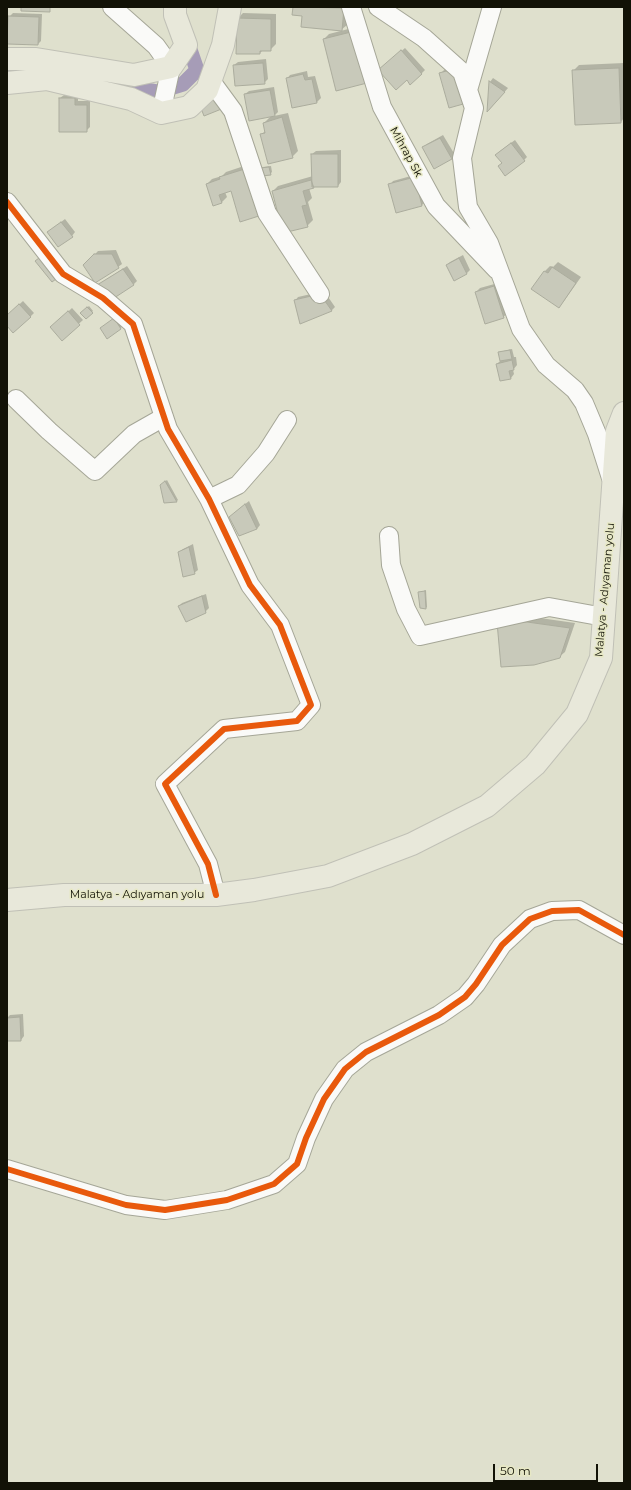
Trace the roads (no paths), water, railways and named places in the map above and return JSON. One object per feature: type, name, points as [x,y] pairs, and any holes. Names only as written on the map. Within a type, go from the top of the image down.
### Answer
[{"type":"main road","points":[[7,59],[36,59],[134,75],[171,68],[186,44],[175,15],[175,7]]},
{"type":"main road","points":[[7,83],[47,79],[131,100],[161,113],[189,107],[207,90],[211,81],[223,45],[230,7]]},
{"type":"main road","name":"Malatya - Adıyaman yolu","points":[[7,900],[64,895],[216,895],[254,890],[328,876],[412,844],[488,806],[535,765],[577,714],[601,658],[617,481],[617,431],[624,413]]},
{"type":"street","points":[[112,7],[156,46],[171,68],[161,113]]},
{"type":"street","name":"Mihrap Sk","points":[[351,7],[382,107],[436,206],[501,274]]},
{"type":"street","points":[[378,7],[424,38],[462,72],[474,108],[462,158],[468,207],[489,243],[521,329],[546,365],[575,390],[584,403],[617,481]]},
{"type":"street","points":[[468,90],[492,7]]},
{"type":"street","points":[[211,81],[233,111],[267,213],[320,294]]},
{"type":"street","points":[[7,202],[64,274],[103,298],[133,324],[168,429],[209,498],[250,585],[280,625],[311,705],[297,721],[224,729],[165,784],[208,864],[216,895]]},
{"type":"street","points":[[16,399],[49,431],[95,471],[134,434],[164,417]]},
{"type":"street","points":[[209,498],[238,484],[266,453],[287,420]]},
{"type":"street","points":[[389,536],[391,565],[406,609],[420,636],[549,607],[604,618]]},
{"type":"street","points":[[7,1169],[126,1205],[165,1210],[227,1200],[274,1184],[297,1164],[306,1138],[324,1099],[345,1069],[366,1052],[439,1015],[465,997],[476,984],[502,945],[530,919],[552,911],[579,910],[624,935]]},
{"type":"waterway","points":[[118,85],[157,92],[183,84],[197,70],[186,38]]}]
